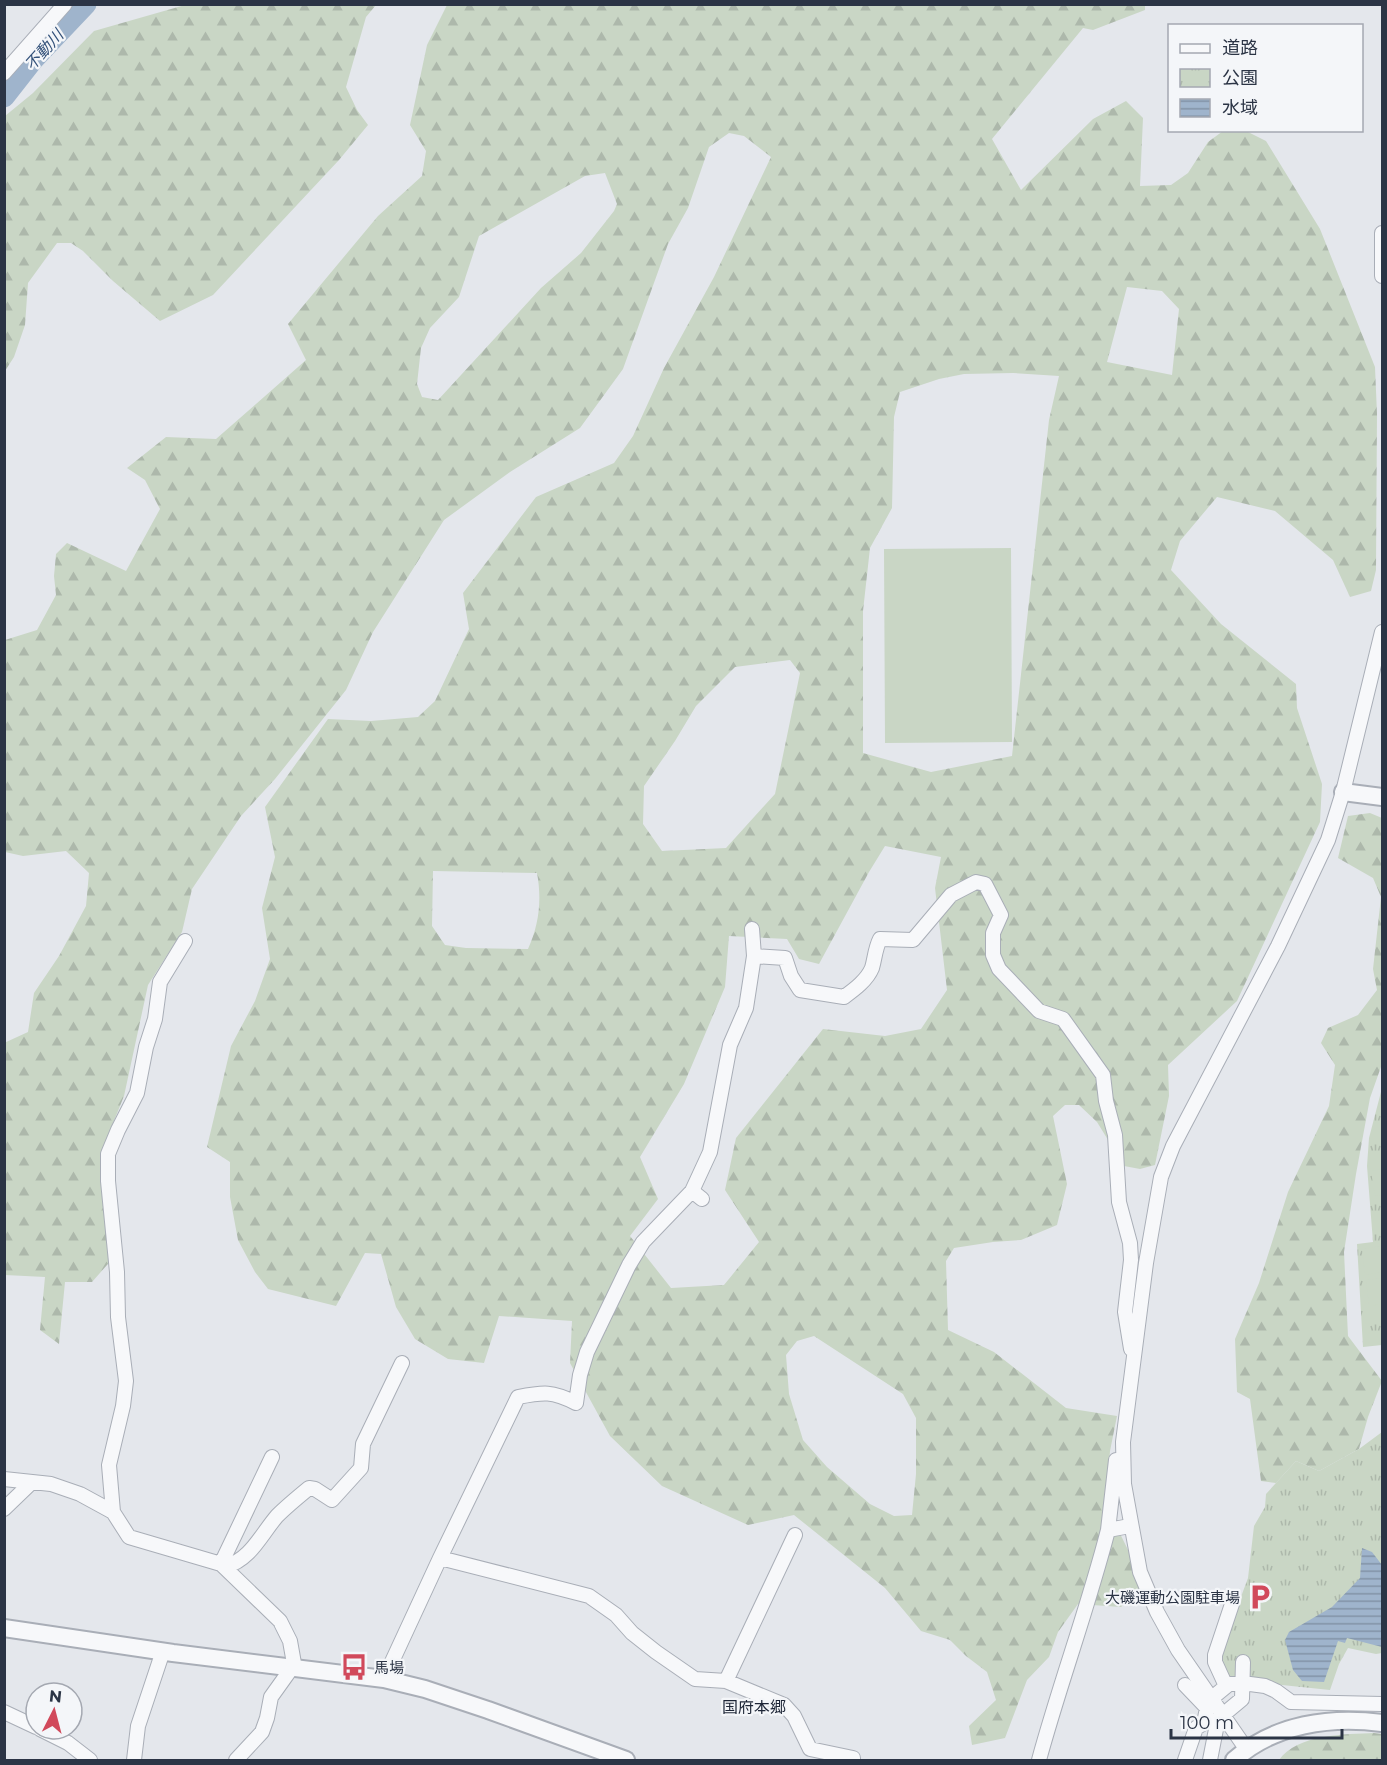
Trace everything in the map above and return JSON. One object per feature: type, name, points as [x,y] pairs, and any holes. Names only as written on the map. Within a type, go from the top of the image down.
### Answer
[{"type":"street","points":[[4,73],[65,4]]},
{"type":"street","points":[[1383,233],[1383,276]]},
{"type":"street","points":[[1383,632],[1343,792],[1328,840],[1278,946],[1173,1146],[1161,1177],[1146,1263],[1123,1442],[1124,1484],[1140,1572],[1157,1612],[1178,1650],[1223,1714],[1240,1755],[1256,1744],[1303,1725],[1354,1720],[1383,1723]]},
{"type":"street","points":[[1343,792],[1383,797]]},
{"type":"street","points":[[754,956],[785,958],[791,976],[800,990],[844,997],[859,986],[872,969],[875,948],[880,939],[913,940],[951,895],[976,882],[986,884],[1001,915],[993,933],[993,955],[999,969],[1039,1011],[1063,1019],[1103,1075],[1106,1101],[1115,1135],[1119,1202],[1130,1243],[1131,1260],[1125,1312],[1133,1366]]},
{"type":"street","points":[[384,1680],[518,1397],[544,1392],[559,1394],[576,1403],[580,1374],[587,1352],[628,1265],[644,1242],[697,1195],[710,1152],[730,1045],[746,1008],[754,956],[752,929]]},
{"type":"street","points":[[185,941],[160,982],[137,1093],[108,1154],[118,1317],[126,1381],[123,1406],[109,1465],[113,1512],[129,1537],[223,1566],[280,1621],[290,1641],[293,1669],[271,1697],[262,1732],[237,1761]]},
{"type":"street","points":[[223,1566],[237,1563],[245,1557],[277,1516],[309,1488],[315,1489],[332,1500],[360,1468],[363,1444],[402,1363]]},
{"type":"street","points":[[1039,1761],[1054,1704],[1093,1589],[1108,1530],[1117,1454],[1123,1442]]},
{"type":"street","points":[[223,1566],[272,1457]]},
{"type":"street","points":[[4,1479],[51,1484],[81,1494],[113,1512]]},
{"type":"street","points":[[4,1509],[31,1483]]},
{"type":"street","points":[[1108,1530],[1130,1526]]},
{"type":"street","points":[[726,1681],[795,1535]]},
{"type":"street","points":[[440,1558],[589,1596],[616,1615],[632,1633],[656,1652],[695,1679],[726,1681],[784,1705],[794,1716],[810,1749],[853,1758],[853,1761]]},
{"type":"street","points":[[1226,1686],[1215,1662],[1215,1655],[1232,1604]]},
{"type":"street","points":[[4,1628],[384,1680],[424,1689],[488,1710],[626,1761]]},
{"type":"street","points":[[134,1761],[138,1726],[163,1651]]},
{"type":"street","points":[[1210,1761],[1218,1719],[1242,1699],[1243,1662]]},
{"type":"street","points":[[1185,1685],[1207,1708],[1204,1723],[1196,1728],[1185,1761]]},
{"type":"street","points":[[1212,1698],[1226,1686],[1242,1685],[1265,1686],[1291,1702],[1383,1704]]},
{"type":"street","points":[[4,1712],[24,1721]]},
{"type":"street","points":[[64,1741],[94,1760]]},
{"type":"green space","points":[[185,5],[376,5],[366,17],[346,87],[357,110],[368,125],[339,160],[213,295],[160,321],[113,281],[83,251],[71,243],[57,243],[28,283],[25,325],[14,357],[5,371],[5,116],[33,93],[94,31]]},
{"type":"green space","points":[[447,5],[1145,5],[1145,10],[1093,30],[1083,28],[992,139],[1021,190],[1093,119],[1126,101],[1143,118],[1140,186],[1171,185],[1188,173],[1208,142],[1222,132],[1248,132],[1266,141],[1320,229],[1375,367],[1376,570],[1371,591],[1350,597],[1333,560],[1275,511],[1217,497],[1180,541],[1171,570],[1221,624],[1296,684],[1297,708],[1322,784],[1320,822],[1237,1001],[1168,1065],[1169,1096],[1155,1165],[1140,1169],[1124,1166],[1097,1122],[1079,1105],[1065,1105],[1053,1116],[1067,1184],[1057,1225],[1021,1240],[954,1248],[946,1261],[948,1330],[994,1352],[1066,1408],[1117,1416],[1110,1451],[1106,1505],[1129,1552],[1140,1590],[1121,1607],[1078,1604],[1058,1632],[1049,1657],[1027,1680],[1005,1738],[972,1745],[969,1726],[996,1700],[987,1672],[950,1640],[921,1631],[885,1588],[794,1515],[748,1525],[662,1486],[610,1436],[570,1363],[572,1321],[499,1316],[484,1363],[448,1359],[415,1339],[396,1307],[381,1254],[365,1253],[336,1306],[268,1289],[255,1272],[238,1240],[230,1197],[230,1162],[207,1147],[231,1046],[255,1001],[270,959],[262,908],[275,857],[265,807],[328,719],[371,721],[418,717],[435,701],[469,629],[463,593],[536,497],[614,463],[633,436],[664,368],[714,277],[771,157],[744,136],[729,133],[709,147],[688,208],[668,244],[623,369],[580,428],[510,472],[444,520],[373,632],[346,690],[275,779],[241,816],[192,889],[182,932],[148,985],[124,1096],[101,1153],[122,1248],[92,1282],[65,1282],[59,1344],[40,1330],[45,1277],[5,1275],[4,1043],[28,1032],[34,993],[59,956],[86,906],[89,873],[66,851],[23,856],[5,852],[5,640],[37,630],[56,595],[54,576],[56,554],[67,543],[126,571],[160,509],[145,480],[127,468],[166,437],[216,439],[306,360],[288,324],[378,216],[422,176],[426,151],[410,125],[427,45]],"holes":[[[605,173],[617,204],[581,253],[541,288],[438,400],[422,397],[417,384],[421,348],[430,328],[459,297],[479,236],[585,176]],[[1127,287],[1162,291],[1179,309],[1172,375],[1107,362]],[[1013,373],[1059,376],[1049,420],[1012,756],[931,772],[863,753],[863,611],[870,548],[892,508],[894,417],[900,392],[939,379],[964,374]],[[790,660],[800,673],[775,794],[726,848],[662,851],[643,824],[644,786],[696,706],[735,667]],[[885,846],[941,857],[935,888],[947,990],[921,1029],[885,1036],[823,1029],[736,1138],[725,1190],[759,1242],[724,1285],[671,1288],[630,1236],[658,1199],[640,1157],[684,1084],[725,987],[729,936],[787,939],[799,959],[819,964]],[[433,871],[537,873],[538,912],[535,931],[528,949],[466,948],[445,945],[432,926]],[[814,1336],[903,1394],[916,1418],[916,1474],[912,1515],[894,1516],[870,1504],[827,1467],[803,1440],[789,1394],[786,1355],[797,1341]]]},
{"type":"green space","points":[[1011,548],[1012,742],[885,743],[884,549]]},
{"type":"green space","points":[[1370,813],[1382,818],[1382,1064],[1370,1098],[1344,1252],[1348,1336],[1382,1381],[1359,1449],[1319,1471],[1296,1461],[1276,1483],[1261,1481],[1250,1399],[1237,1392],[1235,1339],[1259,1283],[1288,1192],[1329,1106],[1335,1065],[1321,1043],[1328,1028],[1358,1015],[1377,990],[1373,969],[1381,897],[1373,878],[1338,858],[1348,816]]},
{"type":"green space","points":[[1382,1088],[1382,1345],[1363,1347],[1357,1244],[1373,1242],[1367,1166],[1369,1138]]},
{"type":"green space","points":[[1382,1169],[1382,1195],[1375,1196],[1371,1171]]},
{"type":"green space","points":[[1382,1246],[1382,1272],[1365,1275],[1362,1249]]},
{"type":"green space","points":[[1382,1278],[1382,1304],[1369,1306],[1366,1280]]},
{"type":"green space","points":[[1382,1432],[1382,1653],[1376,1654],[1348,1648],[1339,1664],[1330,1690],[1233,1680],[1225,1677],[1217,1653],[1229,1629],[1248,1578],[1254,1526],[1265,1507],[1266,1494],[1296,1461],[1319,1471],[1359,1449]]},
{"type":"green space","points":[[1382,1734],[1382,1760],[1279,1760],[1287,1751],[1310,1740],[1336,1735]]},
{"type":"water","points":[[1362,1548],[1372,1552],[1382,1565],[1382,1647],[1347,1638],[1345,1643],[1338,1641],[1324,1682],[1302,1681],[1293,1670],[1285,1640],[1289,1632],[1332,1607],[1360,1578]]},
{"type":"waterway","name":"不動川","points":[[4,97],[33,60],[86,4]]},
{"type":"place","name":"大磯運動公園駐車場","points":[[1260,1597]]},
{"type":"place","name":"馬場","points":[[354,1667]]},
{"type":"district","name":"国府本郷","points":[[754,1707]]}]
